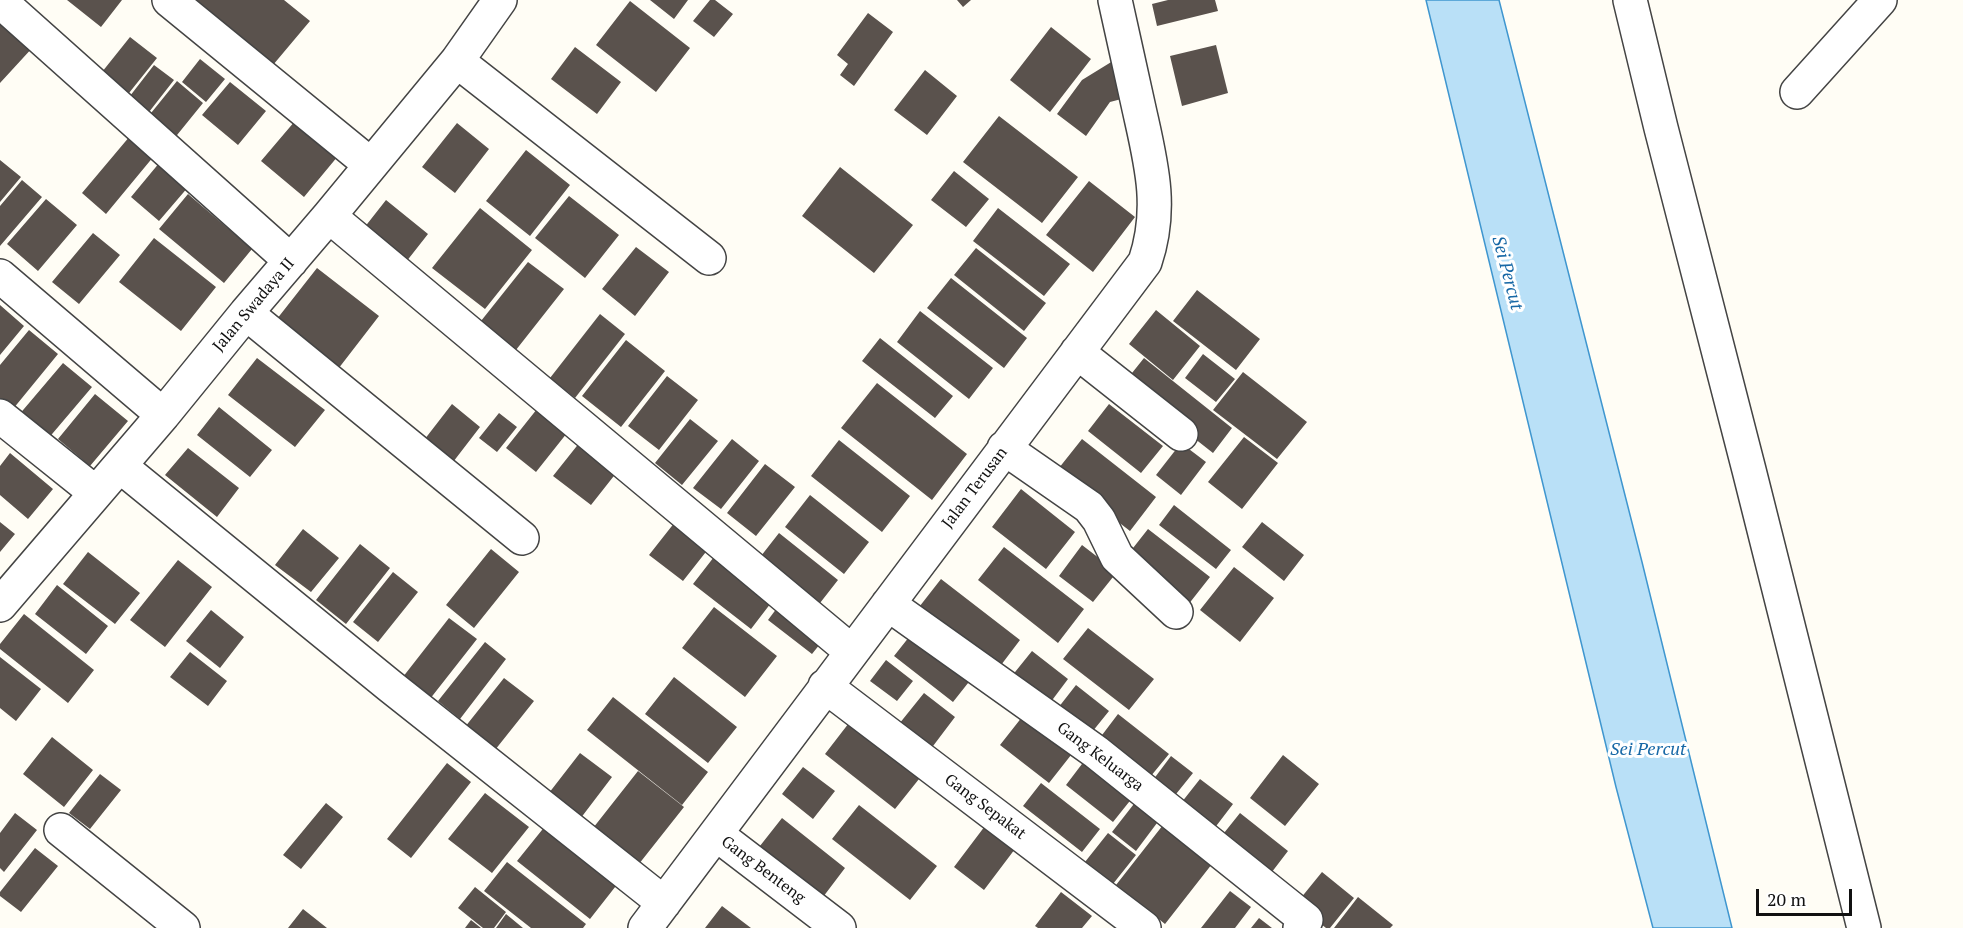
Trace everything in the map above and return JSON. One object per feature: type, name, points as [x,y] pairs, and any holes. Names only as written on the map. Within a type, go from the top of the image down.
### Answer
[{"type":"street","points":[[169,0],[371,165]]},
{"type":"street","name":"Jalan Swadaya II","points":[[0,604],[120,466],[329,216],[457,61],[500,0]]},
{"type":"street","name":"Jalan Terusan","points":[[654,915],[1145,262],[1152,240],[1155,205],[1152,165],[1115,0]]},
{"type":"street","points":[[1630,0],[1660,128],[1741,436],[1864,928]]},
{"type":"street","points":[[1797,92],[1880,0]]},
{"type":"street","points":[[0,1],[291,261]]},
{"type":"street","points":[[457,61],[709,258]]},
{"type":"street","points":[[329,216],[851,651]]},
{"type":"street","points":[[0,276],[163,415]]},
{"type":"street","points":[[246,313],[522,538]]},
{"type":"street","points":[[1077,352],[1180,434]]},
{"type":"street","points":[[0,416],[96,493]]},
{"type":"street","points":[[1004,448],[1089,507],[1099,520],[1118,557],[1176,612]]},
{"type":"street","points":[[120,466],[390,686],[654,915]]},
{"type":"street","name":"Gang Keluarga","points":[[888,604],[1096,752],[1303,924]]},
{"type":"street","name":"Gang Sepakat","points":[[825,686],[1144,928]]},
{"type":"street","points":[[61,830],[183,928]]},
{"type":"street","name":"Gang Benteng","points":[[716,834],[839,928]]},
{"type":"water","name":"Sei Percut","points":[[1426,0],[1499,0],[1642,562],[1732,928],[1653,928],[1616,787]]},
{"type":"building","points":[[67,0],[122,0],[101,27]]},
{"type":"building","points":[[196,0],[284,0],[310,21],[273,65]]},
{"type":"building","points":[[650,0],[688,0],[674,19]]},
{"type":"building","points":[[710,0],[715,0],[733,14],[714,37],[693,21]]},
{"type":"building","points":[[957,0],[971,0],[963,7]]},
{"type":"building","points":[[1168,0],[1215,0],[1218,11],[1157,26],[1152,4]]},
{"type":"building","points":[[630,1],[690,48],[656,92],[596,45]]},
{"type":"building","points":[[868,13],[893,32],[854,86],[840,75],[848,64],[837,55]]},
{"type":"building","points":[[0,15],[34,46],[0,83]]},
{"type":"building","points":[[1051,27],[1091,59],[1050,112],[1010,80]]},
{"type":"building","points":[[130,37],[157,58],[125,98],[98,77]]},
{"type":"building","points":[[1216,45],[1228,93],[1182,106],[1170,56]]},
{"type":"building","points":[[575,47],[621,82],[597,114],[551,79]]},
{"type":"building","points":[[1121,56],[1129,97],[1110,102],[1086,136],[1057,114],[1082,80]]},
{"type":"building","points":[[200,59],[225,79],[206,102],[182,82]]},
{"type":"building","points":[[154,65],[174,80],[142,121],[123,105]]},
{"type":"building","points":[[925,70],[957,96],[927,135],[894,110]]},
{"type":"building","points":[[177,81],[203,103],[173,140],[147,118]]},
{"type":"building","points":[[230,82],[266,111],[238,145],[202,115]]},
{"type":"building","points":[[999,116],[1078,177],[1042,223],[963,162]]},
{"type":"building","points":[[295,121],[338,156],[304,197],[261,161]]},
{"type":"building","points":[[457,123],[489,149],[455,193],[422,167]]},
{"type":"building","points":[[130,136],[154,156],[106,214],[82,193]]},
{"type":"building","points":[[526,150],[570,185],[530,236],[486,201]]},
{"type":"building","points":[[0,160],[21,177],[0,202]]},
{"type":"building","points":[[160,162],[189,186],[159,221],[131,197]]},
{"type":"building","points":[[840,167],[913,225],[874,273],[802,216]]},
{"type":"building","points":[[954,171],[989,199],[966,227],[931,200]]},
{"type":"building","points":[[22,180],[42,197],[0,246],[0,206]]},
{"type":"building","points":[[1089,181],[1135,217],[1093,272],[1046,235]]},
{"type":"building","points":[[188,194],[252,249],[224,283],[159,229]]},
{"type":"building","points":[[569,196],[619,235],[585,278],[535,238]]},
{"type":"building","points":[[46,199],[77,225],[38,271],[7,244]]},
{"type":"building","points":[[386,200],[428,234],[406,262],[364,228]]},
{"type":"building","points":[[480,208],[532,250],[485,309],[432,268]]},
{"type":"building","points":[[998,208],[1070,264],[1044,296],[973,241]]},
{"type":"building","points":[[93,233],[120,255],[79,304],[52,282]]},
{"type":"building","points":[[154,238],[216,287],[181,331],[119,282]]},
{"type":"building","points":[[636,247],[669,272],[635,316],[602,289]]},
{"type":"building","points":[[976,248],[1046,303],[1024,331],[954,275]]},
{"type":"building","points":[[528,262],[564,289],[512,355],[477,326]]},
{"type":"building","points":[[317,268],[379,316],[335,373],[273,324]]},
{"type":"building","points":[[951,278],[1027,338],[1004,368],[927,308]]},
{"type":"building","points":[[1197,290],[1260,339],[1236,370],[1173,321]]},
{"type":"building","points":[[0,305],[24,326],[0,355]]},
{"type":"building","points":[[1156,310],[1200,346],[1173,380],[1129,344]]},
{"type":"building","points":[[920,311],[993,368],[969,399],[897,342]]},
{"type":"building","points":[[600,314],[625,334],[575,398],[550,378]]},
{"type":"building","points":[[29,330],[58,354],[13,409],[0,398],[0,365]]},
{"type":"building","points":[[880,338],[953,396],[935,418],[862,361]]},
{"type":"building","points":[[626,340],[665,371],[621,427],[582,396]]},
{"type":"building","points":[[1203,354],[1235,379],[1216,402],[1185,378]]},
{"type":"building","points":[[257,358],[325,410],[295,447],[228,395]]},
{"type":"building","points":[[1144,358],[1232,428],[1213,453],[1124,383]]},
{"type":"building","points":[[63,363],[92,387],[47,440],[18,416]]},
{"type":"building","points":[[1243,372],[1307,422],[1277,459],[1213,410]]},
{"type":"building","points":[[667,376],[698,400],[659,450],[628,426]]},
{"type":"building","points":[[877,383],[967,454],[932,500],[841,428]]},
{"type":"building","points":[[95,394],[128,421],[90,466],[58,439]]},
{"type":"building","points":[[452,404],[480,427],[450,466],[421,444]]},
{"type":"building","points":[[1109,404],[1163,446],[1141,473],[1088,431]]},
{"type":"building","points":[[219,407],[272,450],[250,477],[197,435]]},
{"type":"building","points":[[537,409],[567,433],[536,472],[506,448]]},
{"type":"building","points":[[499,413],[517,427],[497,452],[479,438]]},
{"type":"building","points":[[690,419],[718,441],[682,485],[655,463]]},
{"type":"building","points":[[1244,437],[1278,463],[1242,509],[1208,482]]},
{"type":"building","points":[[732,439],[759,461],[721,509],[693,488]]},
{"type":"building","points":[[1082,439],[1156,497],[1130,531],[1055,473]]},
{"type":"building","points":[[839,440],[910,496],[882,532],[811,476]]},
{"type":"building","points":[[580,442],[617,472],[591,505],[553,476]]},
{"type":"building","points":[[1181,443],[1206,462],[1181,495],[1156,475]]},
{"type":"building","points":[[188,448],[239,488],[217,517],[165,475]]},
{"type":"building","points":[[10,453],[53,489],[28,519],[0,495],[0,466]]},
{"type":"building","points":[[765,464],[795,487],[756,536],[727,513]]},
{"type":"building","points":[[1021,489],[1075,532],[1046,569],[992,527]]},
{"type":"building","points":[[810,495],[869,542],[844,574],[785,527]]},
{"type":"building","points":[[1174,505],[1231,550],[1216,569],[1159,525]]},
{"type":"building","points":[[0,522],[15,534],[0,552]]},
{"type":"building","points":[[675,522],[709,548],[683,581],[649,555]]},
{"type":"building","points":[[1262,522],[1304,555],[1284,581],[1242,547]]},
{"type":"building","points":[[303,529],[339,558],[311,592],[275,565]]},
{"type":"building","points":[[1148,529],[1210,577],[1184,610],[1122,562]]},
{"type":"building","points":[[779,533],[838,580],[820,603],[761,556]]},
{"type":"building","points":[[360,544],[390,568],[346,624],[316,600]]},
{"type":"building","points":[[1082,545],[1117,572],[1093,602],[1059,576]]},
{"type":"building","points":[[1004,547],[1084,609],[1058,643],[978,580]]},
{"type":"building","points":[[491,549],[519,572],[474,628],[446,605]]},
{"type":"building","points":[[88,552],[140,593],[115,624],[63,584]]},
{"type":"building","points":[[717,553],[774,599],[751,629],[693,584]]},
{"type":"building","points":[[178,560],[212,587],[165,647],[130,620]]},
{"type":"building","points":[[1234,567],[1274,598],[1240,642],[1200,610]]},
{"type":"building","points":[[393,572],[418,592],[378,642],[353,622]]},
{"type":"building","points":[[941,579],[1020,640],[995,673],[916,611]]},
{"type":"building","points":[[57,585],[108,626],[86,654],[35,614]]},
{"type":"building","points":[[783,600],[828,634],[812,654],[768,620]]},
{"type":"building","points":[[714,607],[777,656],[745,697],[682,648]]},
{"type":"building","points":[[211,610],[244,637],[220,668],[186,641]]},
{"type":"building","points":[[24,614],[94,670],[68,703],[0,649],[0,644]]},
{"type":"building","points":[[449,618],[477,639],[426,704],[399,682]]},
{"type":"building","points":[[1088,628],[1154,679],[1129,710],[1063,659]]},
{"type":"building","points":[[913,632],[972,678],[953,702],[894,656]]},
{"type":"building","points":[[485,642],[506,659],[460,719],[438,701]]},
{"type":"building","points":[[1032,651],[1068,679],[1044,711],[1007,682]]},
{"type":"building","points":[[190,652],[227,681],[208,706],[170,677]]},
{"type":"building","points":[[0,657],[41,689],[16,721],[0,708]]},
{"type":"building","points":[[886,660],[913,681],[897,701],[870,681]]},
{"type":"building","points":[[674,677],[737,727],[708,763],[645,714]]},
{"type":"building","points":[[504,678],[534,701],[495,750],[465,727]]},
{"type":"building","points":[[1076,685],[1109,711],[1084,742],[1051,717]]},
{"type":"building","points":[[924,693],[955,717],[927,754],[895,729]]},
{"type":"building","points":[[613,697],[708,772],[682,805],[587,730]]},
{"type":"building","points":[[1026,712],[1075,750],[1049,783],[1000,745]]},
{"type":"building","points":[[1118,714],[1169,754],[1146,782],[1096,743]]},
{"type":"building","points":[[852,719],[923,774],[895,809],[825,754]]},
{"type":"building","points":[[52,737],[93,770],[64,807],[23,774]]},
{"type":"building","points":[[580,753],[612,777],[574,827],[542,802]]},
{"type":"building","points":[[1283,755],[1319,784],[1285,826],[1250,798]]},
{"type":"building","points":[[1171,756],[1193,773],[1168,804],[1147,788]]},
{"type":"building","points":[[1085,760],[1133,797],[1113,822],[1066,785]]},
{"type":"building","points":[[447,763],[471,782],[411,858],[387,839]]},
{"type":"building","points":[[803,767],[835,791],[813,819],[782,794]]},
{"type":"building","points":[[638,771],[684,807],[631,874],[586,837]]},
{"type":"building","points":[[100,774],[121,790],[90,829],[69,813]]},
{"type":"building","points":[[1200,779],[1233,804],[1207,838],[1174,812]]},
{"type":"building","points":[[1041,783],[1100,829],[1082,852],[1023,806]]},
{"type":"building","points":[[485,793],[529,827],[492,873],[448,839]]},
{"type":"building","points":[[1137,800],[1160,819],[1136,851],[1112,832]]},
{"type":"building","points":[[326,803],[343,817],[301,869],[283,855]]},
{"type":"building","points":[[859,805],[937,866],[910,900],[832,839]]},
{"type":"building","points":[[15,813],[37,830],[4,872],[0,868],[0,833]]},
{"type":"building","points":[[1240,813],[1288,851],[1265,881],[1216,843]]},
{"type":"building","points":[[782,818],[845,868],[820,901],[756,851]]},
{"type":"building","points":[[988,822],[1018,845],[984,890],[954,867]]},
{"type":"building","points":[[546,825],[619,882],[590,919],[517,861]]},
{"type":"building","points":[[1163,825],[1212,864],[1165,924],[1116,885]]},
{"type":"building","points":[[1108,833],[1136,855],[1109,889],[1081,867]]},
{"type":"building","points":[[35,848],[58,866],[21,912],[0,896],[0,892]]},
{"type":"building","points":[[507,862],[586,924],[583,928],[531,928],[484,891]]},
{"type":"building","points":[[1322,872],[1354,898],[1330,928],[1326,928],[1296,904]]},
{"type":"building","points":[[475,887],[506,912],[494,928],[483,928],[458,908]]},
{"type":"building","points":[[1230,891],[1251,907],[1235,928],[1201,928]]},
{"type":"building","points":[[1061,892],[1092,916],[1082,928],[1038,928],[1035,926]]},
{"type":"building","points":[[1358,897],[1393,925],[1390,928],[1334,928]]},
{"type":"building","points":[[722,906],[751,928],[705,928]]},
{"type":"building","points":[[303,909],[327,928],[288,928]]},
{"type":"building","points":[[506,914],[523,928],[496,928]]},
{"type":"building","points":[[1259,918],[1272,928],[1251,928]]},
{"type":"building","points":[[471,920],[481,928],[465,928]]}]
